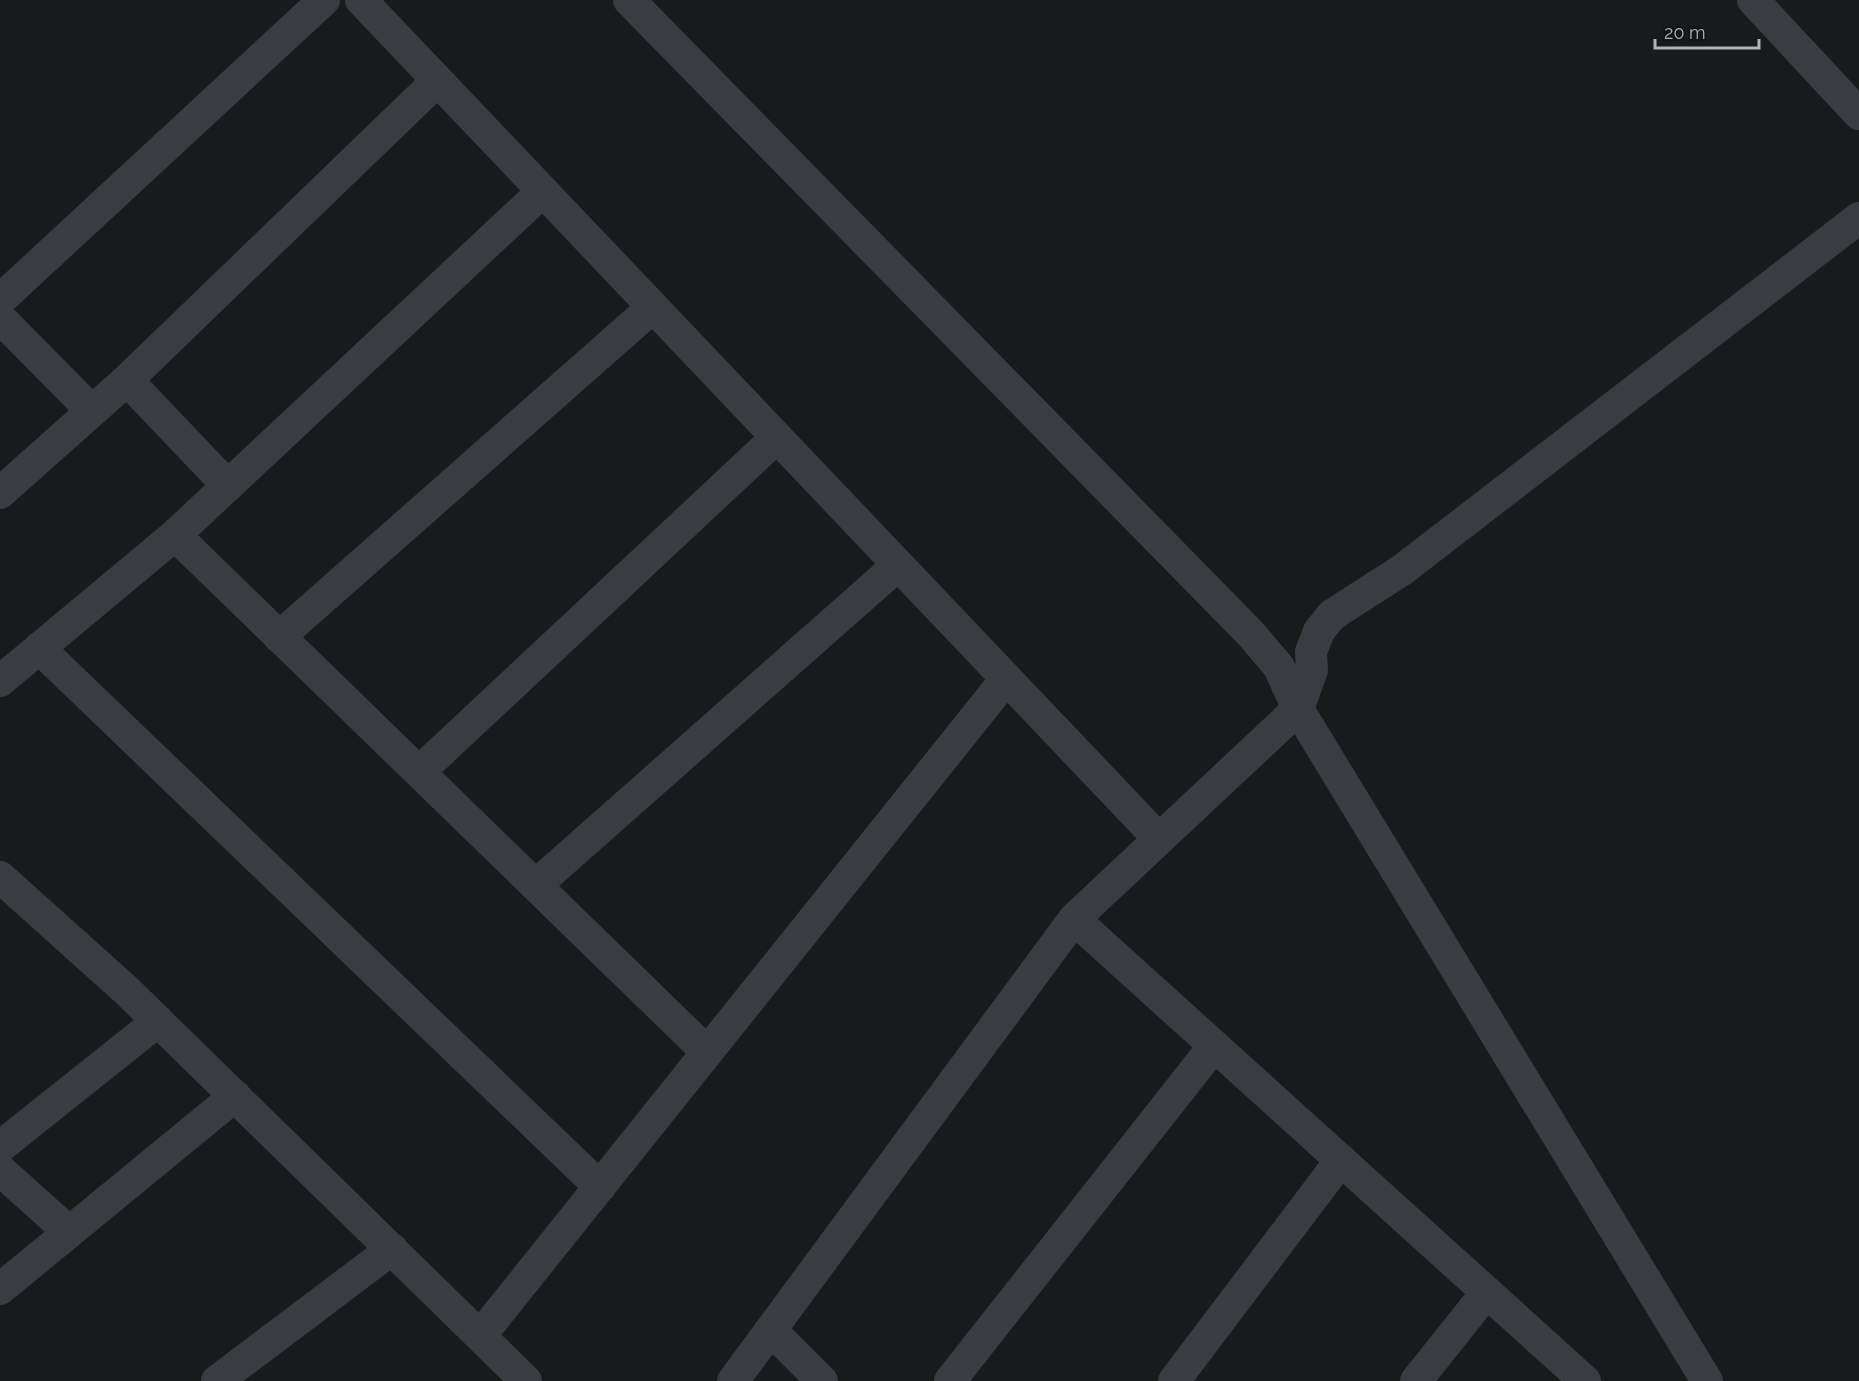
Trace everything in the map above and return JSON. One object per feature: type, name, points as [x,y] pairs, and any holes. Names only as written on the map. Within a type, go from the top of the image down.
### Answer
[{"type":"street","points":[[0,300],[324,0]]},
{"type":"street","points":[[361,0],[1159,839]]},
{"type":"street","points":[[629,0],[1251,634],[1279,668],[1298,709],[1707,1381]]},
{"type":"street","points":[[1753,0],[1859,114]]},
{"type":"street","points":[[0,493],[126,380],[437,81]]},
{"type":"street","points":[[0,681],[175,535],[542,192]]},
{"type":"street","points":[[734,1381],[1074,919],[1298,709],[1312,670],[1311,652],[1319,631],[1332,615],[1402,570],[1859,218]]},
{"type":"street","points":[[279,637],[653,307]]},
{"type":"street","points":[[0,318],[92,411]]},
{"type":"street","points":[[126,380],[228,486]]},
{"type":"street","points":[[419,772],[776,438]]},
{"type":"street","points":[[175,535],[707,1052]]},
{"type":"street","points":[[536,885],[898,566]]},
{"type":"street","points":[[39,648],[600,1187]]},
{"type":"street","points":[[480,1336],[1006,679]]},
{"type":"street","points":[[0,877],[127,991],[526,1381]]},
{"type":"street","points":[[1074,919],[1585,1381]]},
{"type":"street","points":[[0,1146],[158,1021]]},
{"type":"street","points":[[950,1381],[1214,1046]]},
{"type":"street","points":[[0,1289],[235,1096]]},
{"type":"street","points":[[1174,1381],[1341,1160]]},
{"type":"street","points":[[0,1170],[69,1232]]},
{"type":"street","points":[[217,1381],[392,1250]]},
{"type":"street","points":[[1416,1381],[1486,1292]]},
{"type":"street","points":[[771,1330],[822,1381]]}]
